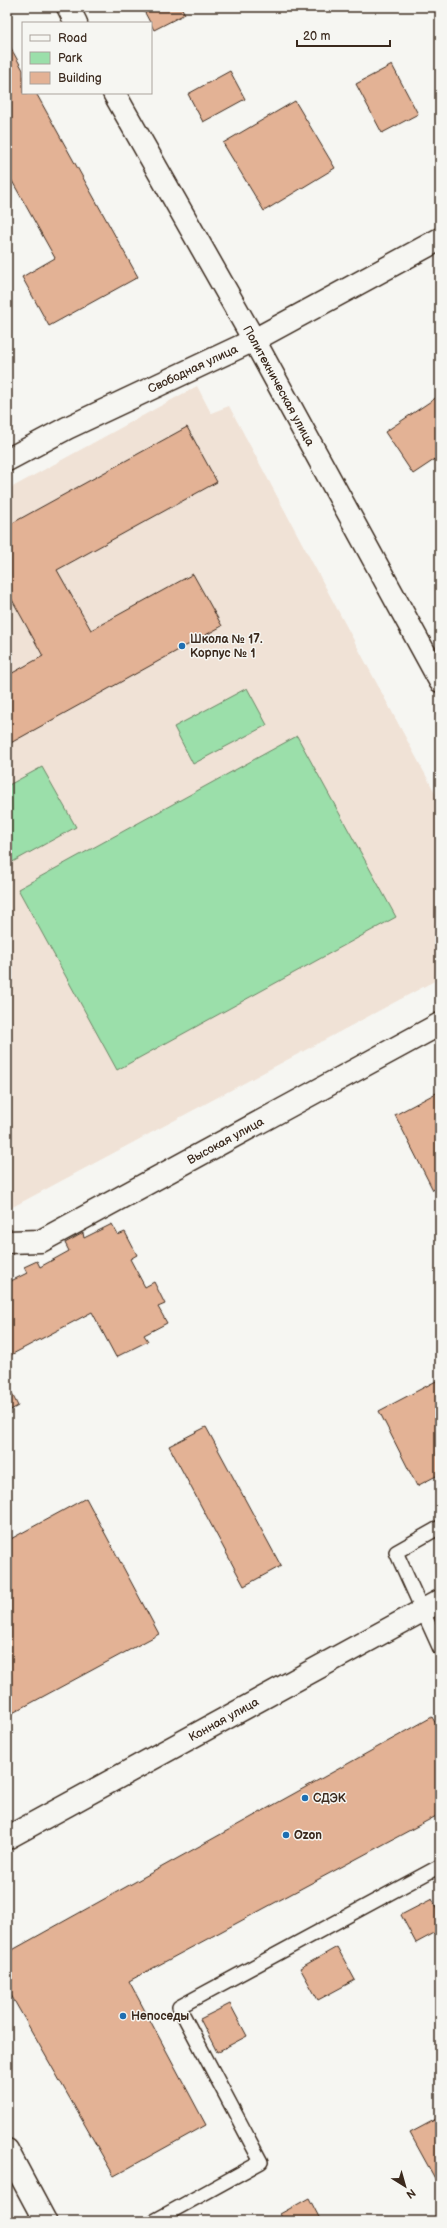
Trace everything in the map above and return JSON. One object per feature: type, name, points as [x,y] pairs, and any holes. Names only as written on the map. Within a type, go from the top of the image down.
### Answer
[{"type":"street","points":[[68,7],[76,22]]},
{"type":"street","name":"Политехническая улица","points":[[115,94],[254,340],[440,681]]},
{"type":"street","name":"Свободная улица","points":[[7,460],[67,428],[254,340],[440,239]]},
{"type":"street","name":"Высокая улица","points":[[7,1242],[41,1240],[440,1024]]},
{"type":"street","name":"Конная улица","points":[[7,1838],[432,1606]]},
{"type":"street","points":[[7,2150],[45,2221]]},
{"type":"lane","points":[[440,1527],[396,1552],[432,1606],[440,1649]]},
{"type":"lane","points":[[154,2221],[262,2162],[179,2007],[440,1866]]},
{"type":"shaded area","name":"Школа № 17. Корпус № 1","points":[[197,386],[211,413],[229,406],[440,802],[440,978],[7,1210],[7,490]]},
{"type":"green space","points":[[247,688],[267,725],[193,764],[174,727]]},
{"type":"green space","points":[[297,736],[396,917],[117,1070],[18,889]]},
{"type":"green space","points":[[42,767],[76,827],[7,865],[7,786]]},
{"type":"building","points":[[142,7],[181,7],[185,14],[154,30],[152,22],[150,22]]},
{"type":"building","points":[[7,41],[22,68],[22,94],[37,94],[138,277],[49,326],[22,277],[55,258],[7,172]]},
{"type":"building","points":[[392,65],[418,114],[382,133],[356,84]]},
{"type":"building","points":[[230,71],[245,99],[203,122],[188,94]]},
{"type":"building","points":[[295,101],[335,168],[264,211],[223,143]]},
{"type":"building","points":[[440,395],[440,456],[413,474],[385,432]]},
{"type":"building","points":[[187,427],[217,482],[57,570],[91,630],[193,574],[222,626],[7,745],[7,676],[43,656],[10,596],[7,598],[7,526]]},
{"type":"building","points":[[440,1091],[440,1186],[433,1190],[395,1115]]},
{"type":"building","points":[[112,1224],[118,1235],[125,1232],[137,1255],[130,1259],[145,1287],[154,1282],[165,1304],[158,1307],[167,1323],[144,1335],[148,1341],[116,1357],[92,1312],[7,1357],[7,1283],[27,1273],[24,1267],[37,1261],[40,1267],[69,1251],[65,1243],[83,1233],[84,1238]]},
{"type":"building","points":[[440,1379],[440,1474],[417,1486],[379,1411]]},
{"type":"building","points":[[7,1384],[18,1406],[7,1412]]},
{"type":"building","points":[[206,1427],[281,1566],[244,1586],[169,1446]]},
{"type":"building","points":[[86,1498],[159,1634],[7,1716],[7,1541]]},
{"type":"building","points":[[432,1717],[440,1731],[440,1814],[129,1981],[206,2125],[114,2176],[7,1988],[7,1953]]},
{"type":"building","points":[[432,1899],[440,1915],[440,1930],[416,1943],[401,1915]]},
{"type":"building","points":[[337,1947],[355,1980],[318,2000],[300,1968]]},
{"type":"building","points":[[230,2004],[247,2036],[217,2052],[200,2019]]},
{"type":"building","points":[[440,2117],[440,2183],[438,2184],[410,2133]]},
{"type":"building","points":[[309,2198],[321,2221],[284,2221],[280,2214]]},
{"type":"place","name":"Школа № 17. Корпус № 1","points":[[182,646]]},
{"type":"place","name":"СДЭК","points":[[305,1798]]},
{"type":"place","name":"Ozon","points":[[286,1835]]},
{"type":"place","name":"Непоседы","points":[[123,2016]]}]
